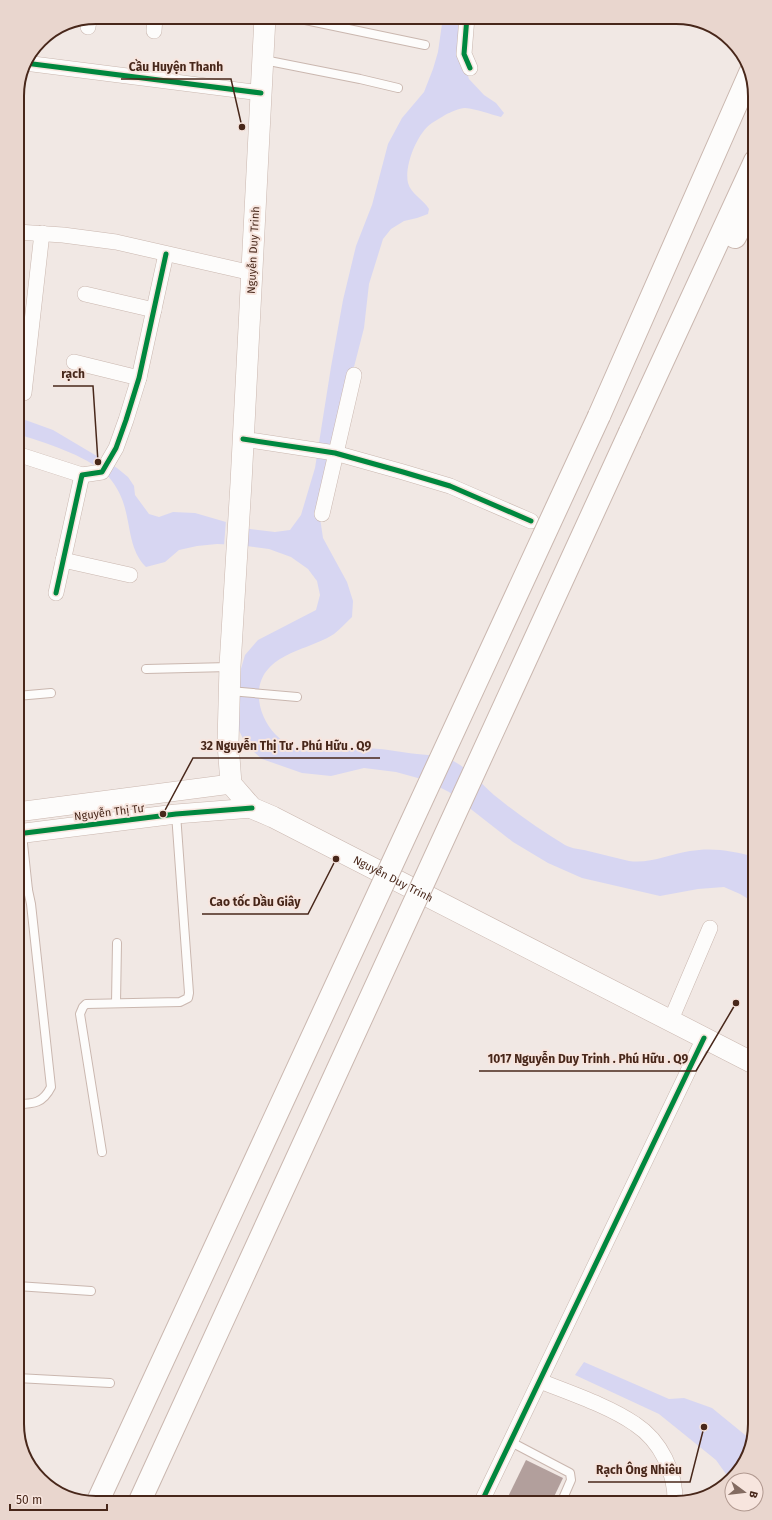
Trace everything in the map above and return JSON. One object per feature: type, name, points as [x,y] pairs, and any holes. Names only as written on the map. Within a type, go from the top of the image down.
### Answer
[{"type":"highway","points":[[599,416],[747,81]]},
{"type":"highway","points":[[100,1496],[748,93]]},
{"type":"highway","points":[[142,1496],[748,176]]},
{"type":"highway","points":[[630,432],[748,212]]},
{"type":"main road","name":"Nguyễn Duy Trinh","points":[[230,666],[265,24]]},
{"type":"main road","points":[[230,666],[228,754],[231,784]]},
{"type":"main road","name":"Nguyễn Duy Trinh","points":[[231,784],[252,808],[274,817],[670,1022],[748,1057]]},
{"type":"street","points":[[466,24],[464,54],[470,68]]},
{"type":"street","points":[[31,64],[261,93]]},
{"type":"street","points":[[24,232],[116,242],[252,273]]},
{"type":"street","points":[[24,393],[42,233]]},
{"type":"street","points":[[24,456],[82,475],[102,472],[116,448],[139,378],[166,254]]},
{"type":"street","points":[[85,294],[154,310]]},
{"type":"street","points":[[74,362],[139,378]]},
{"type":"street","points":[[322,514],[354,375]]},
{"type":"street","points":[[243,439],[335,453],[450,486],[531,521]]},
{"type":"street","points":[[56,593],[82,475]]},
{"type":"street","points":[[64,560],[130,576]]},
{"type":"street","name":"Nguyễn Thị Tư","points":[[24,811],[231,784]]},
{"type":"street","name":"Nguyễn Thị Tư","points":[[24,833],[176,814],[252,808]]},
{"type":"street","points":[[670,1022],[710,928]]},
{"type":"street","points":[[484,1496],[704,1038]]},
{"type":"street","points":[[540,1381],[615,1413],[636,1424],[652,1439],[663,1453],[676,1491],[676,1496]]},
{"type":"lane","points":[[324,24],[425,45]]},
{"type":"lane","points":[[263,60],[398,88]]},
{"type":"lane","points":[[146,669],[230,666]]},
{"type":"lane","points":[[229,691],[297,698]]},
{"type":"lane","points":[[24,695],[51,693]]},
{"type":"lane","points":[[102,1152],[80,1014],[83,1007],[86,1004],[180,1002],[188,998],[189,993],[176,814]]},
{"type":"lane","points":[[24,865],[31,904],[51,1087],[47,1096],[35,1104],[24,1104]]},
{"type":"lane","points":[[24,891],[28,890]]},
{"type":"lane","points":[[116,1003],[117,943]]},
{"type":"lane","points":[[24,1286],[91,1291]]},
{"type":"lane","points":[[24,1378],[110,1383]]},
{"type":"lane","points":[[511,1442],[570,1473],[571,1480],[564,1496]]},
{"type":"water","points":[[442,24],[464,24],[462,56],[469,79],[484,95],[496,103],[504,113],[501,117],[478,110],[465,108],[455,110],[435,121],[426,128],[421,134],[413,150],[408,168],[408,183],[415,194],[429,209],[428,214],[404,221],[391,229],[383,239],[369,284],[364,328],[345,402],[320,518],[323,538],[347,582],[353,601],[352,617],[334,634],[288,655],[277,661],[268,669],[262,679],[259,692],[263,714],[274,733],[292,747],[303,751],[320,752],[350,748],[369,748],[447,758],[469,771],[494,795],[520,815],[565,845],[571,847],[637,862],[652,860],[682,852],[706,849],[731,851],[748,855],[748,899],[724,887],[698,889],[660,896],[582,878],[548,863],[513,842],[449,792],[425,780],[396,772],[364,768],[331,776],[302,773],[262,759],[246,745],[236,724],[236,702],[240,672],[245,655],[258,640],[316,610],[320,595],[317,581],[308,569],[291,557],[269,549],[239,545],[217,544],[179,550],[165,562],[146,567],[140,560],[133,546],[121,497],[114,484],[106,474],[76,455],[24,436],[24,420],[53,430],[117,468],[128,477],[134,486],[135,495],[149,514],[159,517],[173,512],[195,513],[250,529],[275,532],[290,530],[301,515],[315,468],[343,300],[356,246],[372,205],[388,144],[402,118],[424,92],[438,52]]},
{"type":"water","points":[[584,1362],[669,1399],[684,1398],[712,1408],[747,1436],[741,1456],[730,1472],[725,1472],[716,1460],[659,1414],[575,1375]]},
{"type":"pier","points":[[226,520],[241,525],[240,547],[224,546]]},
{"type":"building","points":[[526,1460],[563,1478],[554,1496],[508,1496]]},
{"type":"cycle path","points":[[466,24],[464,54],[470,68]]},
{"type":"cycle path","points":[[31,64],[261,93]]},
{"type":"cycle path","points":[[56,593],[82,475],[102,472],[116,448],[126,420],[139,378],[166,254]]},
{"type":"cycle path","points":[[243,439],[335,453],[403,472],[450,486],[531,521]]},
{"type":"cycle path","points":[[24,833],[176,814],[252,808]]},
{"type":"cycle path","points":[[484,1496],[704,1038]]},
{"type":"place","name":"Cầu Huyện Thanh","points":[[242,127]]},
{"type":"place","name":"rạch","points":[[98,462]]},
{"type":"place","name":"32 Nguyễn Thị Tư . Phú Hữu . Q9","points":[[163,814]]},
{"type":"place","name":"Cao tốc Dầu Giây","points":[[336,859]]},
{"type":"place","name":"1017 Nguyễn Duy Trinh . Phú Hữu . Q9","points":[[736,1003]]},
{"type":"place","name":"Rạch Ông Nhiêu","points":[[704,1427]]}]
